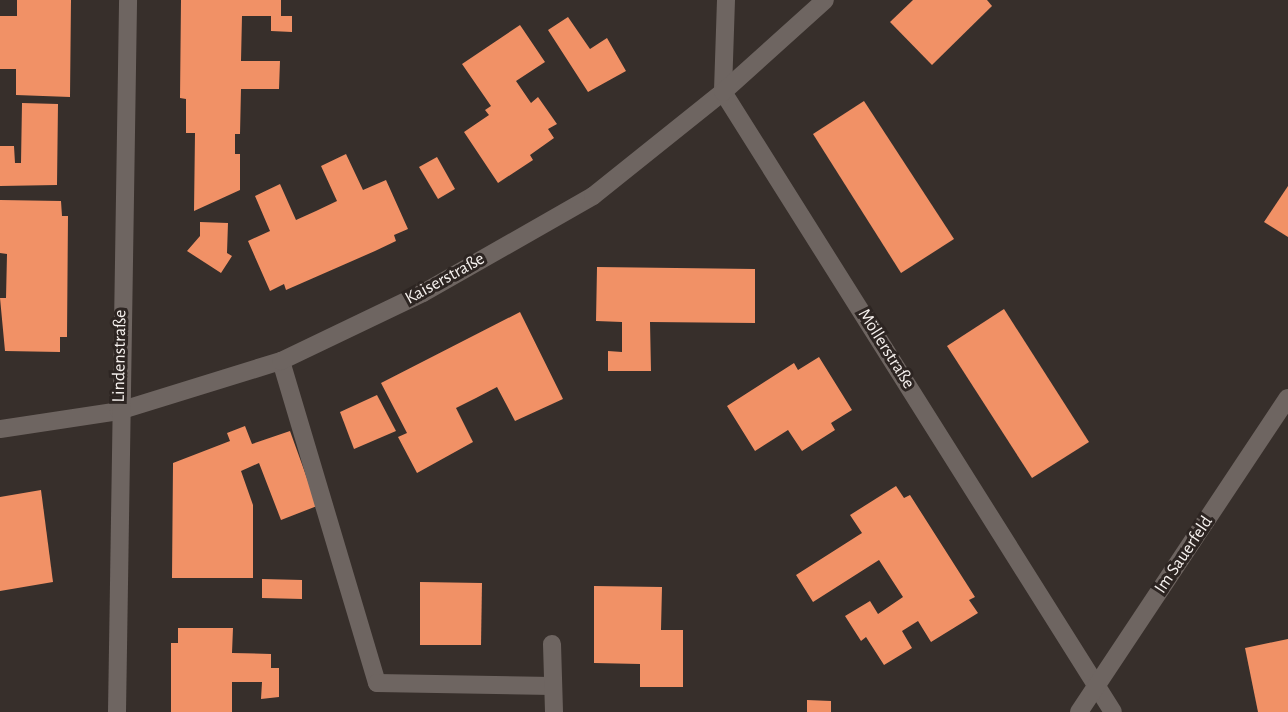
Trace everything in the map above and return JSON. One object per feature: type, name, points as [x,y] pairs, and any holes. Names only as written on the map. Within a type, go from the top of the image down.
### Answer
[{"type":"street","name":"Lindenstraße","points":[[117,712],[119,411],[128,0]]},
{"type":"street","points":[[723,92],[726,0]]},
{"type":"street","name":"Kaiserstraße","points":[[0,429],[119,411],[280,361],[423,293],[593,196],[723,92],[825,0]]},
{"type":"street","name":"Möllerstraße","points":[[723,92],[1099,684],[1113,712]]},
{"type":"street","points":[[280,361],[377,683],[552,686]]},
{"type":"street","name":"Im Sauerfeld","points":[[1079,712],[1288,398]]},
{"type":"street","points":[[552,644],[554,712]]},
{"type":"building","points":[[17,0],[71,0],[70,97],[16,95],[16,69],[0,69],[0,16],[17,16]]},
{"type":"building","points":[[181,0],[281,0],[281,16],[292,16],[292,32],[271,31],[271,16],[242,16],[241,61],[280,61],[279,89],[241,89],[240,134],[235,134],[235,154],[240,154],[240,190],[194,211],[195,133],[186,133],[186,99],[180,98]]},
{"type":"building","points":[[913,0],[987,0],[992,6],[932,65],[890,22]]},
{"type":"building","points":[[568,17],[590,49],[607,38],[626,71],[588,92],[548,30]]},
{"type":"building","points":[[520,25],[545,62],[516,81],[531,103],[538,97],[557,124],[548,129],[554,138],[530,155],[533,160],[498,183],[464,132],[489,115],[485,110],[491,106],[462,64]]},
{"type":"building","points":[[864,101],[954,239],[901,273],[813,134]]},
{"type":"building","points":[[22,103],[58,104],[57,185],[0,186],[0,146],[14,146],[15,163],[21,163]]},
{"type":"building","points":[[346,154],[363,190],[386,180],[408,229],[394,235],[396,241],[375,251],[286,290],[284,284],[270,291],[248,241],[270,231],[255,196],[280,184],[296,220],[316,211],[337,201],[321,166]]},
{"type":"building","points":[[437,157],[455,189],[438,199],[419,167]]},
{"type":"building","points":[[1288,186],[1288,237],[1264,222]]},
{"type":"building","points":[[0,200],[61,201],[62,216],[68,216],[67,337],[60,337],[60,352],[5,351],[0,298],[6,298],[7,254],[0,253]]},
{"type":"building","points":[[200,222],[228,223],[227,253],[232,256],[221,273],[187,251],[200,236]]},
{"type":"building","points":[[597,267],[755,269],[755,323],[650,322],[651,371],[608,371],[608,351],[622,352],[622,322],[596,321]]},
{"type":"building","points":[[1004,309],[1089,442],[1032,478],[947,346]]},
{"type":"building","points":[[520,312],[563,399],[515,421],[497,387],[456,408],[473,442],[417,473],[398,437],[407,433],[381,383]]},
{"type":"building","points":[[819,357],[852,410],[831,423],[835,430],[802,451],[788,430],[755,451],[727,406],[794,363],[798,370]]},
{"type":"building","points":[[377,395],[396,431],[354,449],[340,412]]},
{"type":"building","points":[[245,426],[252,444],[290,431],[317,506],[281,520],[259,463],[241,471],[253,505],[253,578],[172,578],[173,463],[230,441],[227,433]]},
{"type":"building","points":[[896,486],[904,498],[910,495],[975,597],[969,600],[978,613],[931,642],[918,621],[902,631],[912,648],[884,665],[866,637],[861,641],[845,616],[870,601],[878,614],[903,597],[879,560],[813,602],[796,575],[862,533],[850,515]]},
{"type":"building","points":[[41,490],[53,582],[0,591],[0,497]]},
{"type":"building","points":[[262,579],[302,580],[302,599],[262,598]]},
{"type":"building","points":[[420,582],[482,583],[481,645],[420,645]]},
{"type":"building","points":[[594,586],[662,587],[661,630],[683,630],[683,687],[640,687],[640,664],[594,663]]},
{"type":"building","points":[[178,628],[233,628],[232,653],[271,654],[271,668],[279,668],[279,697],[261,699],[262,682],[232,682],[232,712],[171,712],[171,643],[178,643]]},
{"type":"building","points":[[1288,639],[1288,712],[1258,712],[1245,648]]},
{"type":"building","points":[[807,700],[831,701],[831,712],[807,712]]}]
